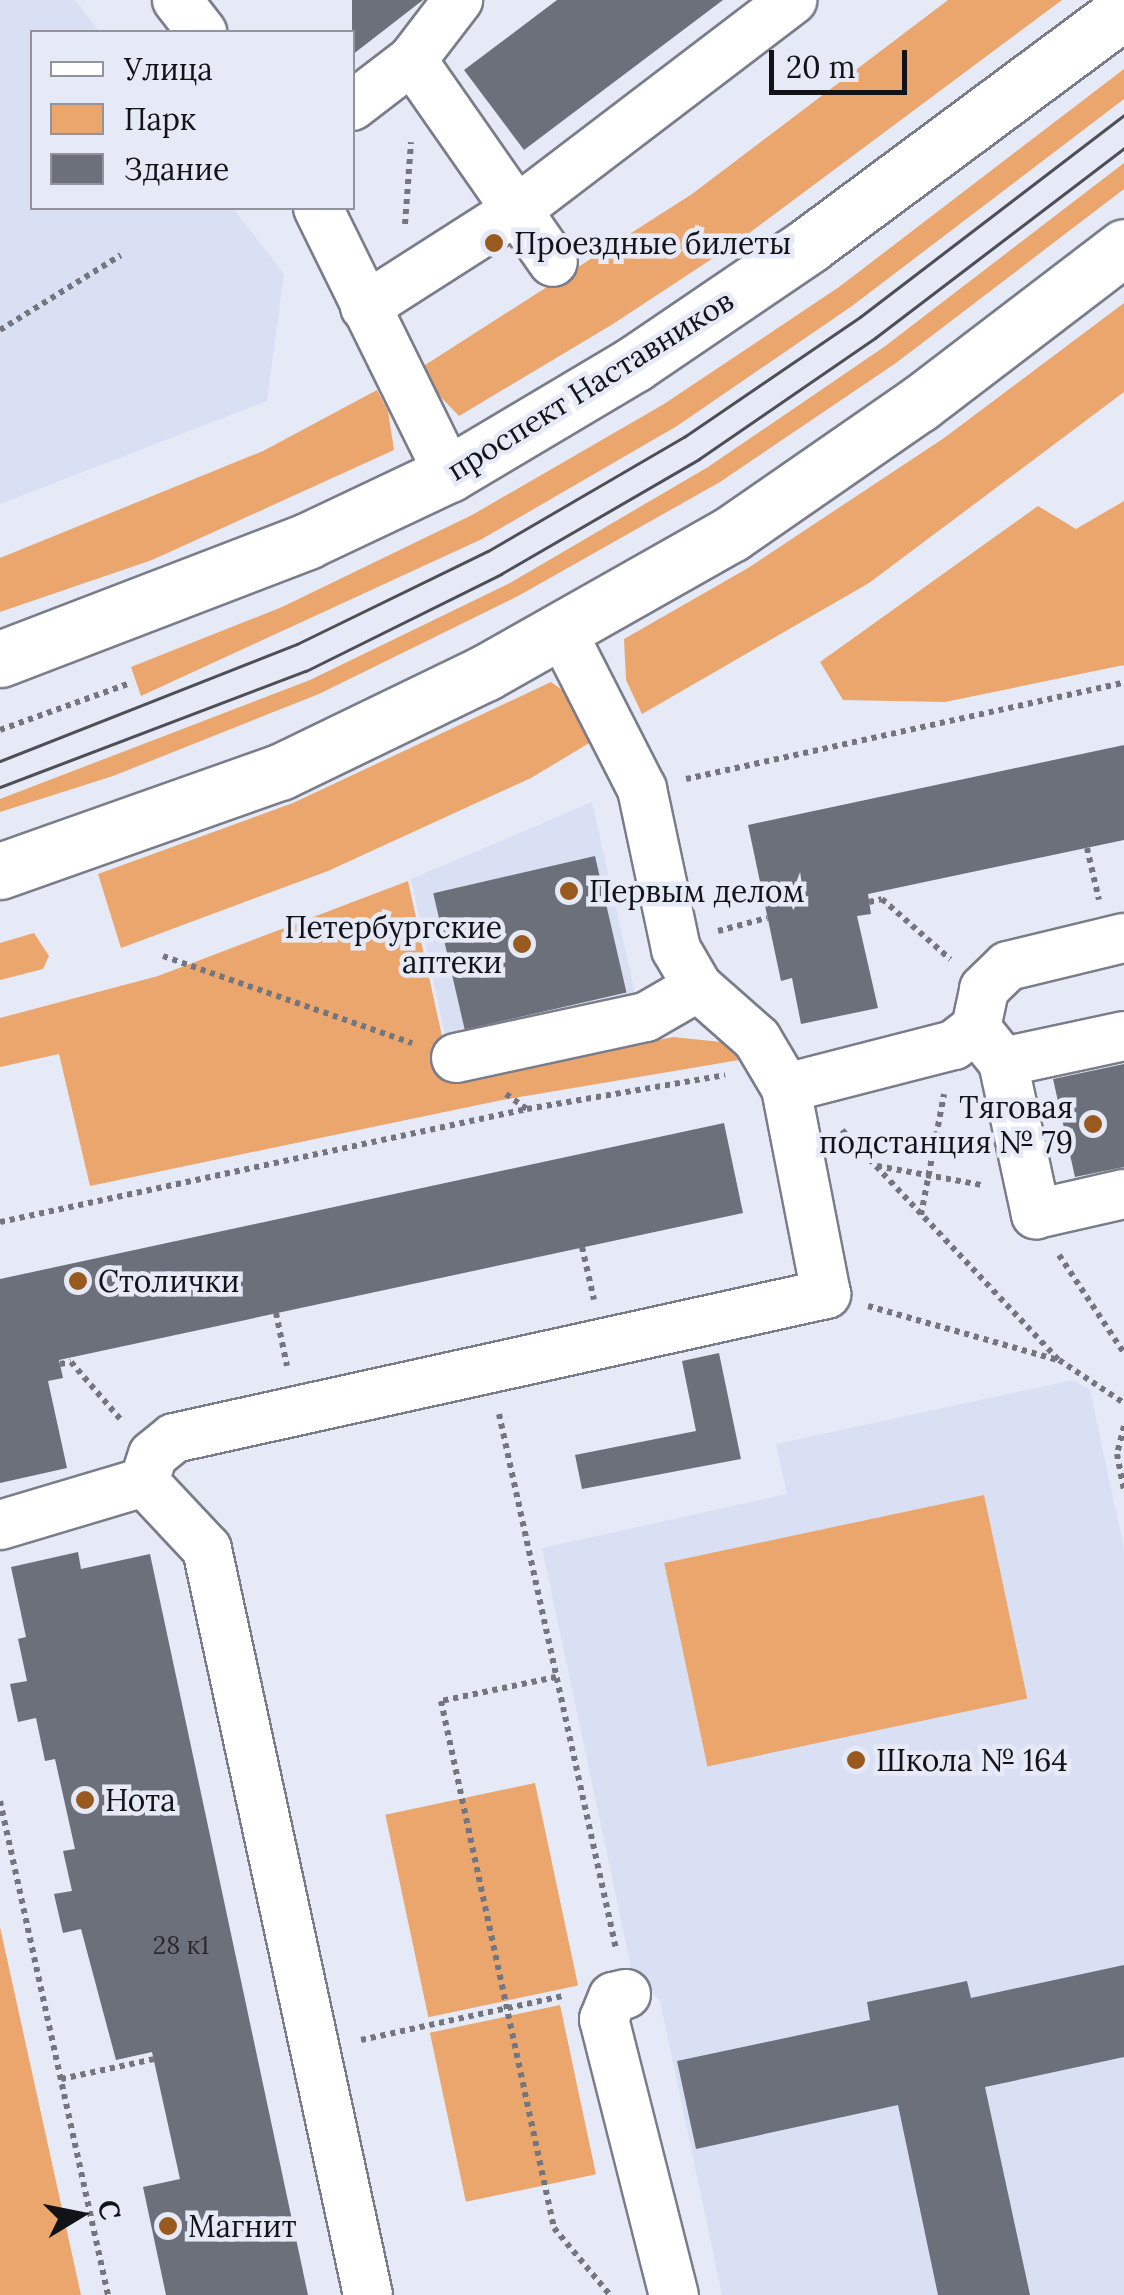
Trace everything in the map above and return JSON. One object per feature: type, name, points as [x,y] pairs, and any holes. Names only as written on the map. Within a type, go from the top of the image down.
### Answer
[{"type":"main road","name":"проспект Наставников","points":[[0,659],[307,541],[449,474],[634,364],[809,245],[1124,11]]},
{"type":"main road","points":[[0,872],[280,772],[561,630],[731,534],[918,404],[1124,246]]},
{"type":"lane","points":[[177,0],[200,30]]},
{"type":"lane","points":[[355,104],[412,60],[458,0]]},
{"type":"lane","points":[[383,296],[518,210],[792,0]]},
{"type":"lane","points":[[412,60],[553,262]]},
{"type":"lane","points":[[319,210],[383,296],[449,474]]},
{"type":"lane","points":[[0,1525],[148,1468],[174,1438],[826,1294],[787,1080],[757,1038],[698,987],[676,949],[642,788],[561,630]]},
{"type":"lane","points":[[1124,938],[1008,966],[979,1031],[1034,1201],[1124,1194]]},
{"type":"lane","points":[[456,1058],[646,1018],[698,987]]},
{"type":"lane","points":[[787,1080],[979,1031],[1124,1036]]},
{"type":"lane","points":[[148,1468],[207,1548],[368,2295]]},
{"type":"lane","points":[[625,1988],[613,1997],[604,2019],[674,2295]]},
{"type":"path","points":[[383,296],[412,60]]},
{"type":"path","points":[[0,330],[121,255]]},
{"type":"path","points":[[642,788],[1124,683]]},
{"type":"path","points":[[0,730],[128,684]]},
{"type":"path","points":[[869,902],[882,899],[979,1031],[929,1179],[921,1216]]},
{"type":"path","points":[[163,956],[456,1058],[527,1109]]},
{"type":"path","points":[[0,1222],[527,1109],[787,1080],[876,1166],[1059,1360],[1124,1403]]},
{"type":"path","points":[[876,1166],[1034,1201],[1124,1352]]},
{"type":"path","points":[[826,1294],[1059,1360]]},
{"type":"path","points":[[60,1364],[71,1362],[148,1468]]},
{"type":"path","points":[[396,2032],[625,1988],[489,1368]]},
{"type":"path","points":[[1124,1426],[1117,1454],[1124,1490]]},
{"type":"path","points":[[556,1676],[440,1701],[554,2228],[610,2295]]},
{"type":"path","points":[[0,1801],[108,2295]]},
{"type":"path","points":[[61,2078],[154,2060]]},
{"type":"shaded area","points":[[0,0],[75,0],[98,30],[30,30],[30,210],[235,210],[284,274],[267,401],[0,504]]},
{"type":"shaded area","points":[[592,802],[644,1033],[453,1071],[411,879]]},
{"type":"shaded area","name":"Школа № 164","points":[[1073,1380],[1090,1390],[1124,1549],[1124,2295],[722,2295],[660,2001],[632,1972],[542,1548],[787,1494],[776,1444]]},
{"type":"green space","points":[[948,0],[1062,0],[733,245],[613,324],[459,416],[433,389],[422,367],[692,194]]},
{"type":"green space","points":[[1124,69],[1124,99],[852,306],[677,426],[482,539],[141,696],[131,667],[282,607],[472,515],[664,404],[839,287]]},
{"type":"green space","points":[[1124,163],[1124,189],[896,363],[720,482],[518,596],[319,694],[113,776],[0,812],[0,799],[310,680],[510,583],[708,467],[884,347]]},
{"type":"green space","points":[[1124,303],[1124,392],[869,583],[642,714],[626,680],[624,639],[748,568],[944,438]]},
{"type":"green space","points":[[377,390],[388,411],[394,450],[152,560],[0,612],[0,558],[263,451]]},
{"type":"green space","points":[[1124,501],[1124,665],[945,702],[843,700],[820,662],[1038,506],[1076,529]]},
{"type":"green space","points":[[551,682],[581,703],[601,736],[531,778],[328,871],[121,948],[98,874],[293,803]]},
{"type":"green space","points":[[408,881],[452,1082],[673,1037],[731,1043],[751,1058],[502,1100],[90,1186],[59,1054],[0,1067],[0,1018],[158,976]]},
{"type":"green space","points":[[34,933],[49,956],[43,969],[0,980],[0,943]]},
{"type":"green space","points":[[984,1495],[1027,1698],[707,1766],[664,1563]]},
{"type":"green space","points":[[535,1783],[578,1985],[428,2017],[385,1815]]},
{"type":"green space","points":[[0,1927],[81,2295],[0,2295]]},
{"type":"green space","points":[[560,2005],[596,2174],[466,2202],[430,2033]]},
{"type":"building","points":[[352,0],[423,0],[355,53]]},
{"type":"building","points":[[557,0],[723,0],[524,150],[464,70]]},
{"type":"building","points":[[1124,745],[1124,840],[868,894],[871,914],[857,916],[878,1008],[801,1024],[792,978],[781,981],[748,825]]},
{"type":"building","points":[[595,856],[626,992],[465,1030],[433,893]]},
{"type":"building","name":"Тяговая подстанция № 79","points":[[1124,1064],[1124,1167],[1075,1177],[1053,1079]]},
{"type":"building","points":[[724,1123],[743,1213],[59,1360],[63,1378],[48,1381],[67,1468],[0,1483],[0,1279]]},
{"type":"building","points":[[719,1353],[741,1459],[582,1489],[575,1455],[696,1431],[682,1361]]},
{"type":"building","points":[[78,1552],[81,1569],[150,1554],[308,2295],[166,2295],[143,2187],[180,2179],[152,2052],[116,2060],[81,1929],[63,1933],[54,1894],[72,1891],[63,1851],[75,1849],[55,1759],[45,1761],[36,1718],[18,1722],[10,1684],[27,1681],[18,1639],[26,1637],[11,1567]]},
{"type":"building","points":[[1124,1965],[1124,2057],[985,2087],[1030,2295],[938,2295],[898,2105],[696,2149],[677,2061],[870,2020],[867,2002],[967,1981],[971,1998]]},
{"type":"tram line","points":[[0,761],[297,644],[488,551],[684,437],[860,317],[1124,115]]},
{"type":"tram line","points":[[0,787],[306,671],[501,574],[699,459],[875,338],[1124,148]]},
{"type":"place","name":"Проездные билеты","points":[[494,243]]},
{"type":"place","name":"Первым делом","points":[[569,891]]},
{"type":"place","name":"Петербургские аптеки","points":[[522,944]]},
{"type":"place","name":"Тяговая подстанция № 79","points":[[1093,1124]]},
{"type":"place","name":"Столички","points":[[78,1281]]},
{"type":"place","name":"Школа № 164","points":[[856,1760]]},
{"type":"place","name":"Нота","points":[[85,1800]]},
{"type":"place","name":"Магнит","points":[[168,2226]]}]
